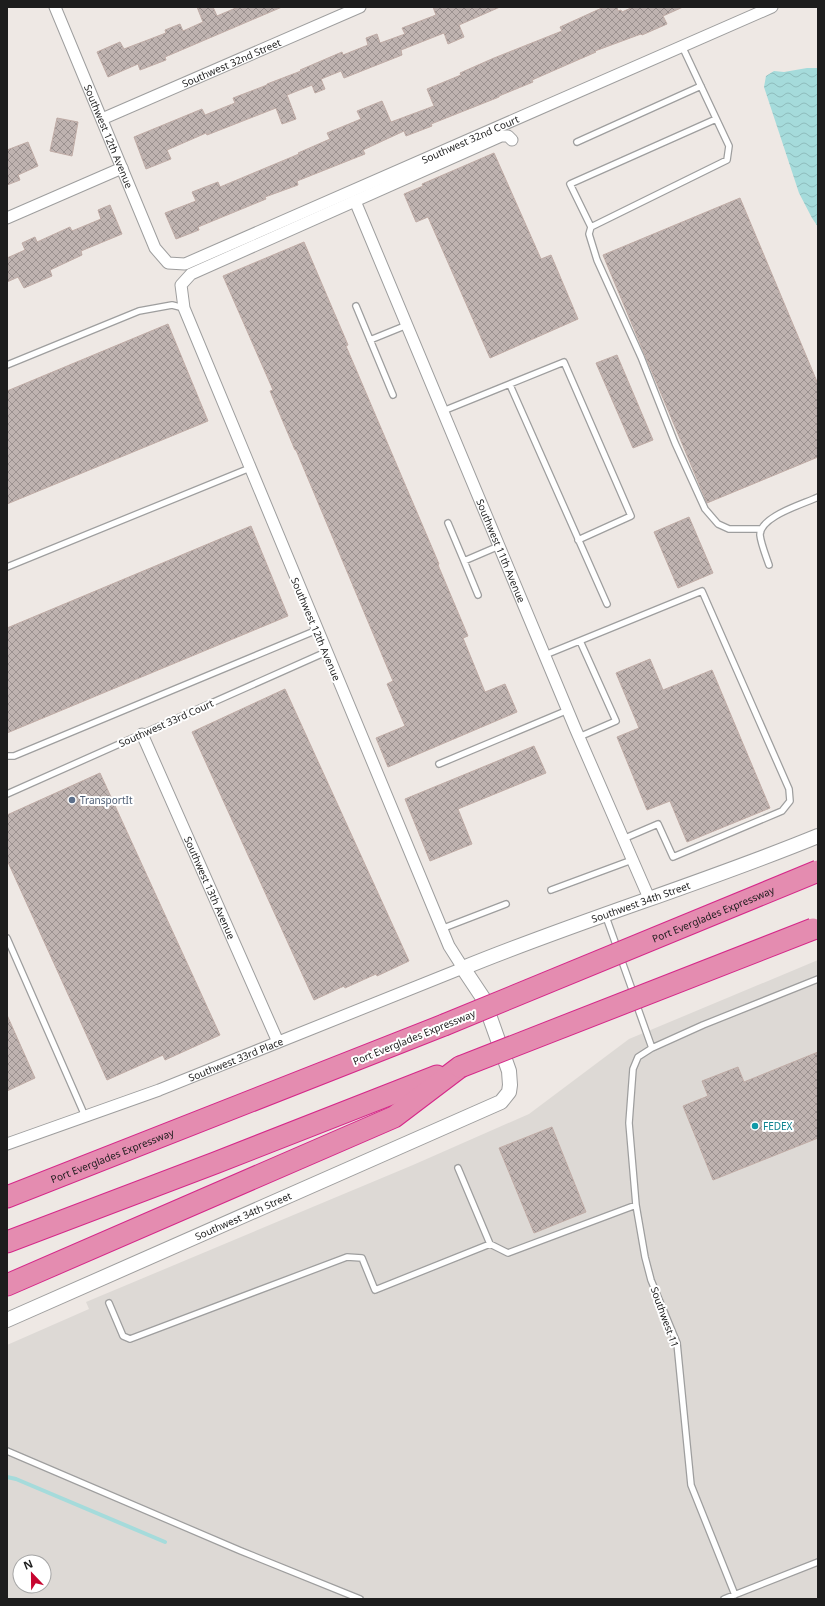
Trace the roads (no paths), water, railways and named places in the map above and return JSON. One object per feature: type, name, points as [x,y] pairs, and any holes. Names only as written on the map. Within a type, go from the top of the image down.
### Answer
[{"type":"highway","name":"Port Everglades Expressway","points":[[8,1196],[444,1025],[818,872]]},
{"type":"highway","points":[[7,1242],[215,1163],[818,927]]},
{"type":"highway","points":[[7,1285],[394,1117],[460,1067]]},
{"type":"street","name":"Southwest 12th Avenue","points":[[55,7],[155,248],[168,262]]},
{"type":"street","name":"Southwest 32nd Street","points":[[102,119],[360,7]]},
{"type":"street","name":"Southwest 32nd Court","points":[[168,262],[185,264],[772,7]]},
{"type":"street","name":"Southwest 32nd Court","points":[[181,285],[191,274],[500,136],[508,136],[512,140]]},
{"type":"street","points":[[7,218],[122,168]]},
{"type":"street","name":"Southwest 11th Avenue","points":[[355,202],[579,737],[649,898]]},
{"type":"street","name":"Southwest 12th Avenue","points":[[181,285],[184,308],[250,468],[441,929],[449,946],[463,968]]},
{"type":"street","name":"Southwest 13th Avenue","points":[[142,734],[278,1042]]},
{"type":"street","name":"Southwest 34th Street","points":[[7,1320],[495,1106],[505,1098],[508,1092],[510,1078],[483,998],[463,968],[519,945],[746,864],[818,836]]},
{"type":"street","name":"Southwest 33rd Place","points":[[7,1144],[159,1090],[463,968]]},
{"type":"lane","points":[[591,227],[727,160],[729,146],[682,46]]},
{"type":"lane","points":[[577,142],[701,86]]},
{"type":"lane","points":[[716,119],[570,184],[591,227],[589,234],[597,260],[675,443],[705,509],[718,524],[729,529],[761,529]]},
{"type":"lane","points":[[7,365],[139,310],[172,305],[184,308]]},
{"type":"lane","points":[[356,306],[393,395]]},
{"type":"lane","points":[[370,340],[407,325]]},
{"type":"lane","points":[[443,411],[564,362],[631,516],[578,540]]},
{"type":"lane","points":[[510,385],[607,604]]},
{"type":"lane","points":[[7,567],[250,468]]},
{"type":"lane","points":[[769,565],[760,536],[761,529],[770,519],[818,498]]},
{"type":"lane","points":[[448,523],[478,595]]},
{"type":"lane","points":[[464,561],[499,546]]},
{"type":"lane","points":[[545,656],[702,591],[789,789],[790,801],[782,811],[673,857],[658,824],[623,839]]},
{"type":"lane","points":[[7,756],[14,756],[317,630]]},
{"type":"lane","points":[[579,737],[616,721],[580,641]]},
{"type":"lane","name":"Southwest 33rd Court","points":[[7,794],[326,652]]},
{"type":"lane","points":[[439,764],[568,710]]},
{"type":"lane","points":[[551,890],[632,860]]},
{"type":"lane","points":[[441,929],[506,904]]},
{"type":"lane","points":[[605,914],[652,1048],[702,1025],[818,979]]},
{"type":"lane","points":[[7,938],[85,1116]]},
{"type":"lane","name":"Southwest 11","points":[[652,1048],[638,1057],[633,1069],[629,1123],[636,1205],[645,1257],[651,1280],[677,1343],[691,1485],[735,1595]]},
{"type":"lane","points":[[458,1168],[490,1244],[508,1253],[636,1205]]},
{"type":"lane","points":[[109,1302],[123,1336],[130,1339],[346,1256],[362,1258],[375,1290],[490,1244]]},
{"type":"lane","points":[[7,1451],[241,1551],[360,1599]]},
{"type":"lane","points":[[724,1599],[818,1562]]},
{"type":"water","points":[[807,68],[818,68],[818,227],[799,193],[764,87],[766,76],[774,71],[784,72]]},
{"type":"waterway","points":[[7,1477],[16,1479],[165,1542]]},
{"type":"place","name":"TransportIt","points":[[72,800]]},
{"type":"place","name":"FEDEX","points":[[755,1126]]}]
